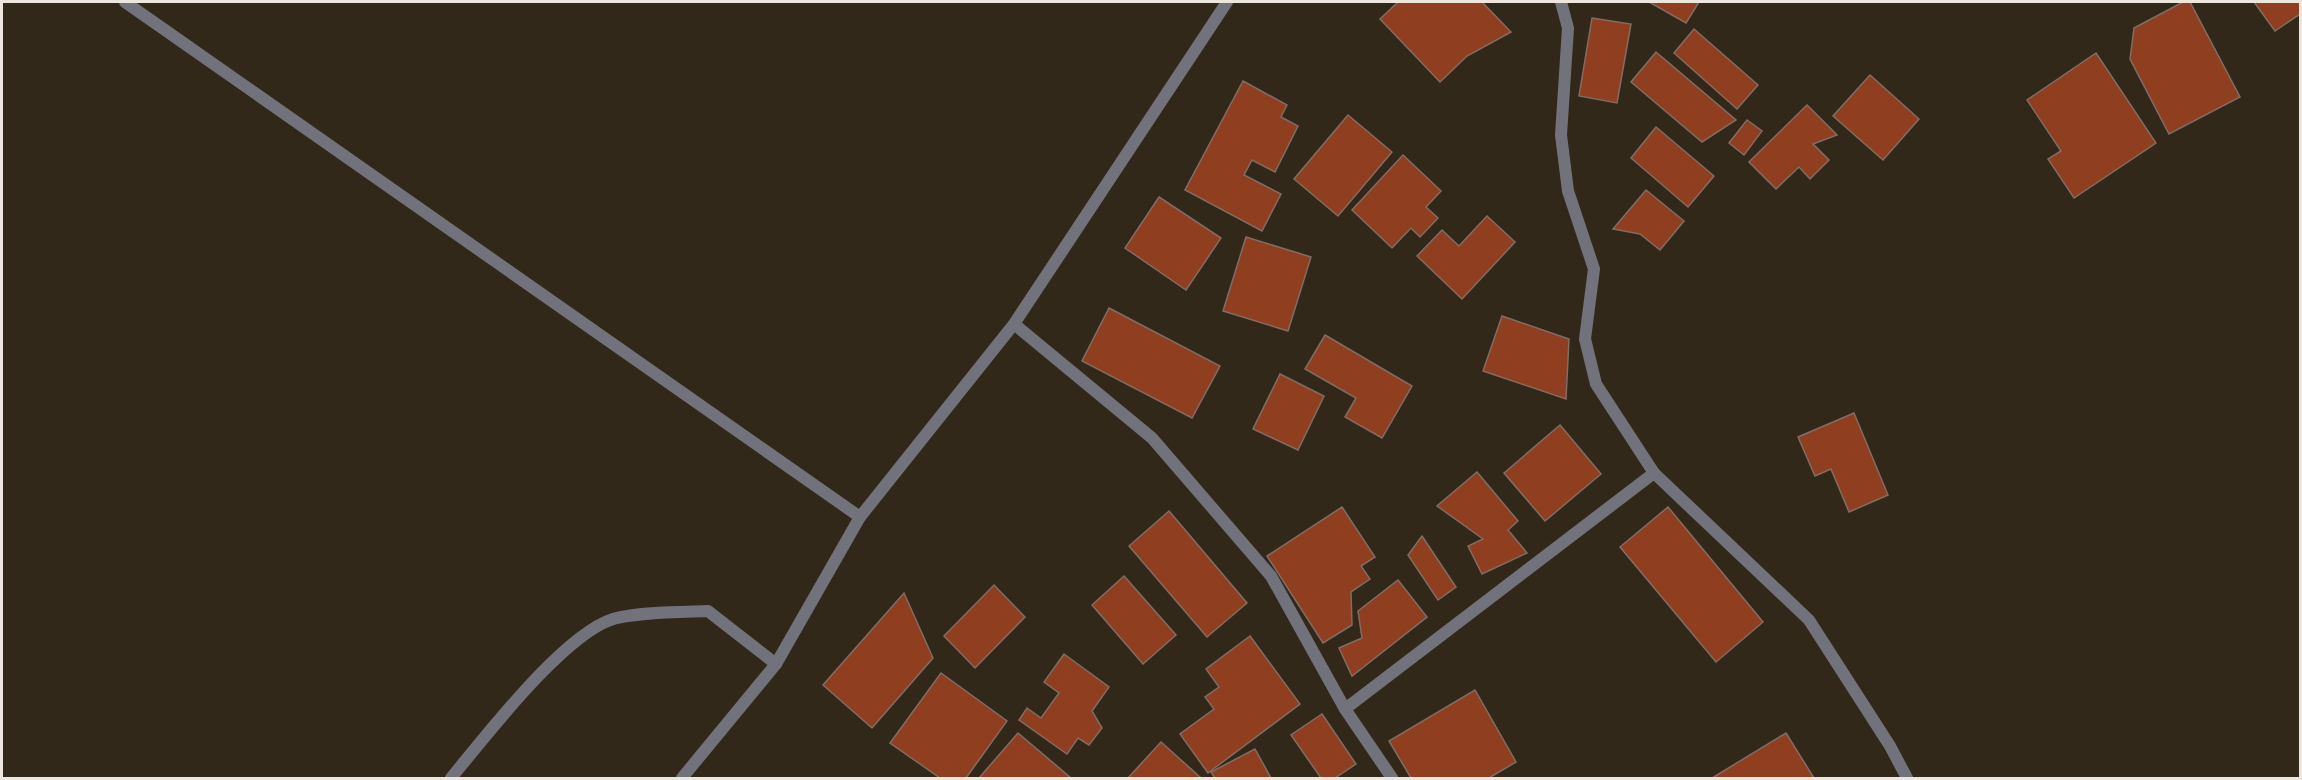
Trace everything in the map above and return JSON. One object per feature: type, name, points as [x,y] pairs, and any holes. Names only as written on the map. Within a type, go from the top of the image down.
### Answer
[{"type":"street","points":[[125,2],[860,517]]},
{"type":"street","points":[[682,778],[776,664],[860,517],[1014,324],[1227,2]]},
{"type":"street","points":[[1561,2],[1568,28],[1561,135],[1568,191],[1594,269],[1585,339],[1596,384],[1654,473],[1809,620],[1890,746],[1907,778]]},
{"type":"street","points":[[1014,324],[1152,438],[1270,576],[1345,709],[1392,778]]},
{"type":"street","points":[[1345,709],[1654,473]]},
{"type":"street","points":[[452,778],[492,729],[575,639],[613,619],[708,611],[776,664]]},
{"type":"building","points":[[1398,2],[1482,2],[1511,32],[1467,56],[1440,82],[1380,19]]},
{"type":"building","points":[[1649,2],[1699,2],[1686,23]]},
{"type":"building","points":[[2183,2],[2190,2],[2240,97],[2169,134],[2130,59],[2134,28]]},
{"type":"building","points":[[2254,2],[2300,2],[2300,14],[2275,31]]},
{"type":"building","points":[[1592,18],[1631,24],[1617,103],[1579,96]]},
{"type":"building","points":[[1694,29],[1758,85],[1737,109],[1674,53]]},
{"type":"building","points":[[1656,52],[1736,120],[1702,142],[1631,82]]},
{"type":"building","points":[[2096,53],[2156,143],[2074,198],[2048,159],[2061,151],[2027,100]]},
{"type":"building","points":[[1870,75],[1919,119],[1883,160],[1833,116]]},
{"type":"building","points":[[1243,81],[1287,105],[1281,117],[1298,126],[1275,172],[1252,160],[1244,175],[1281,194],[1262,231],[1185,190]]},
{"type":"building","points":[[1807,105],[1837,135],[1813,144],[1829,160],[1810,179],[1799,167],[1776,189],[1749,162]]},
{"type":"building","points":[[1348,115],[1392,152],[1338,216],[1294,179]]},
{"type":"building","points":[[1747,120],[1762,131],[1744,155],[1729,143]]},
{"type":"building","points":[[1656,127],[1714,176],[1688,207],[1631,158]]},
{"type":"building","points":[[1403,155],[1441,191],[1426,207],[1438,218],[1420,237],[1411,228],[1392,248],[1352,210]]},
{"type":"building","points":[[1646,190],[1684,221],[1660,250],[1640,234],[1613,229]]},
{"type":"building","points":[[1159,197],[1221,238],[1186,290],[1125,248]]},
{"type":"building","points":[[1487,216],[1515,242],[1462,299],[1417,256],[1442,230],[1459,246]]},
{"type":"building","points":[[1246,237],[1311,257],[1288,331],[1223,311]]},
{"type":"building","points":[[1109,308],[1220,366],[1192,418],[1082,361]]},
{"type":"building","points":[[1502,316],[1569,339],[1566,399],[1483,371]]},
{"type":"building","points":[[1325,335],[1412,386],[1382,438],[1345,417],[1356,398],[1305,369]]},
{"type":"building","points":[[1280,374],[1324,396],[1298,450],[1253,429]]},
{"type":"building","points":[[1854,413],[1888,495],[1849,512],[1831,469],[1815,476],[1798,437]]},
{"type":"building","points":[[1560,425],[1601,474],[1545,521],[1504,473]]},
{"type":"building","points":[[1477,472],[1518,521],[1508,530],[1527,553],[1482,574],[1468,546],[1483,539],[1437,506]]},
{"type":"building","points":[[1342,507],[1375,557],[1361,566],[1370,579],[1351,592],[1352,625],[1323,643],[1267,556]]},
{"type":"building","points":[[1668,507],[1763,622],[1716,662],[1620,547]]},
{"type":"building","points":[[1169,511],[1247,603],[1207,637],[1129,546]]},
{"type":"building","points":[[1422,536],[1456,587],[1438,600],[1408,555]]},
{"type":"building","points":[[1124,576],[1176,635],[1143,664],[1092,605]]},
{"type":"building","points":[[1398,580],[1427,617],[1352,676],[1339,648],[1362,638],[1358,611]]},
{"type":"building","points":[[994,585],[1025,617],[975,668],[944,636]]},
{"type":"building","points":[[904,593],[933,658],[872,728],[823,685]]},
{"type":"building","points":[[1250,636],[1300,704],[1208,773],[1180,734],[1214,709],[1205,697],[1219,687],[1206,669]]},
{"type":"building","points":[[1064,654],[1109,687],[1092,711],[1102,728],[1089,745],[1078,738],[1067,754],[1019,720],[1027,708],[1041,718],[1059,693],[1044,682]]},
{"type":"building","points":[[941,673],[1007,721],[966,778],[940,778],[890,743]]},
{"type":"building","points":[[1475,690],[1516,762],[1489,778],[1411,778],[1389,741]]},
{"type":"building","points":[[1322,714],[1356,764],[1335,778],[1321,778],[1291,735]]},
{"type":"building","points":[[1018,733],[1071,778],[979,778]]},
{"type":"building","points":[[1786,733],[1814,778],[1712,778]]},
{"type":"building","points":[[1161,742],[1201,778],[1128,778]]},
{"type":"building","points":[[1255,749],[1271,778],[1215,778],[1211,772]]}]
